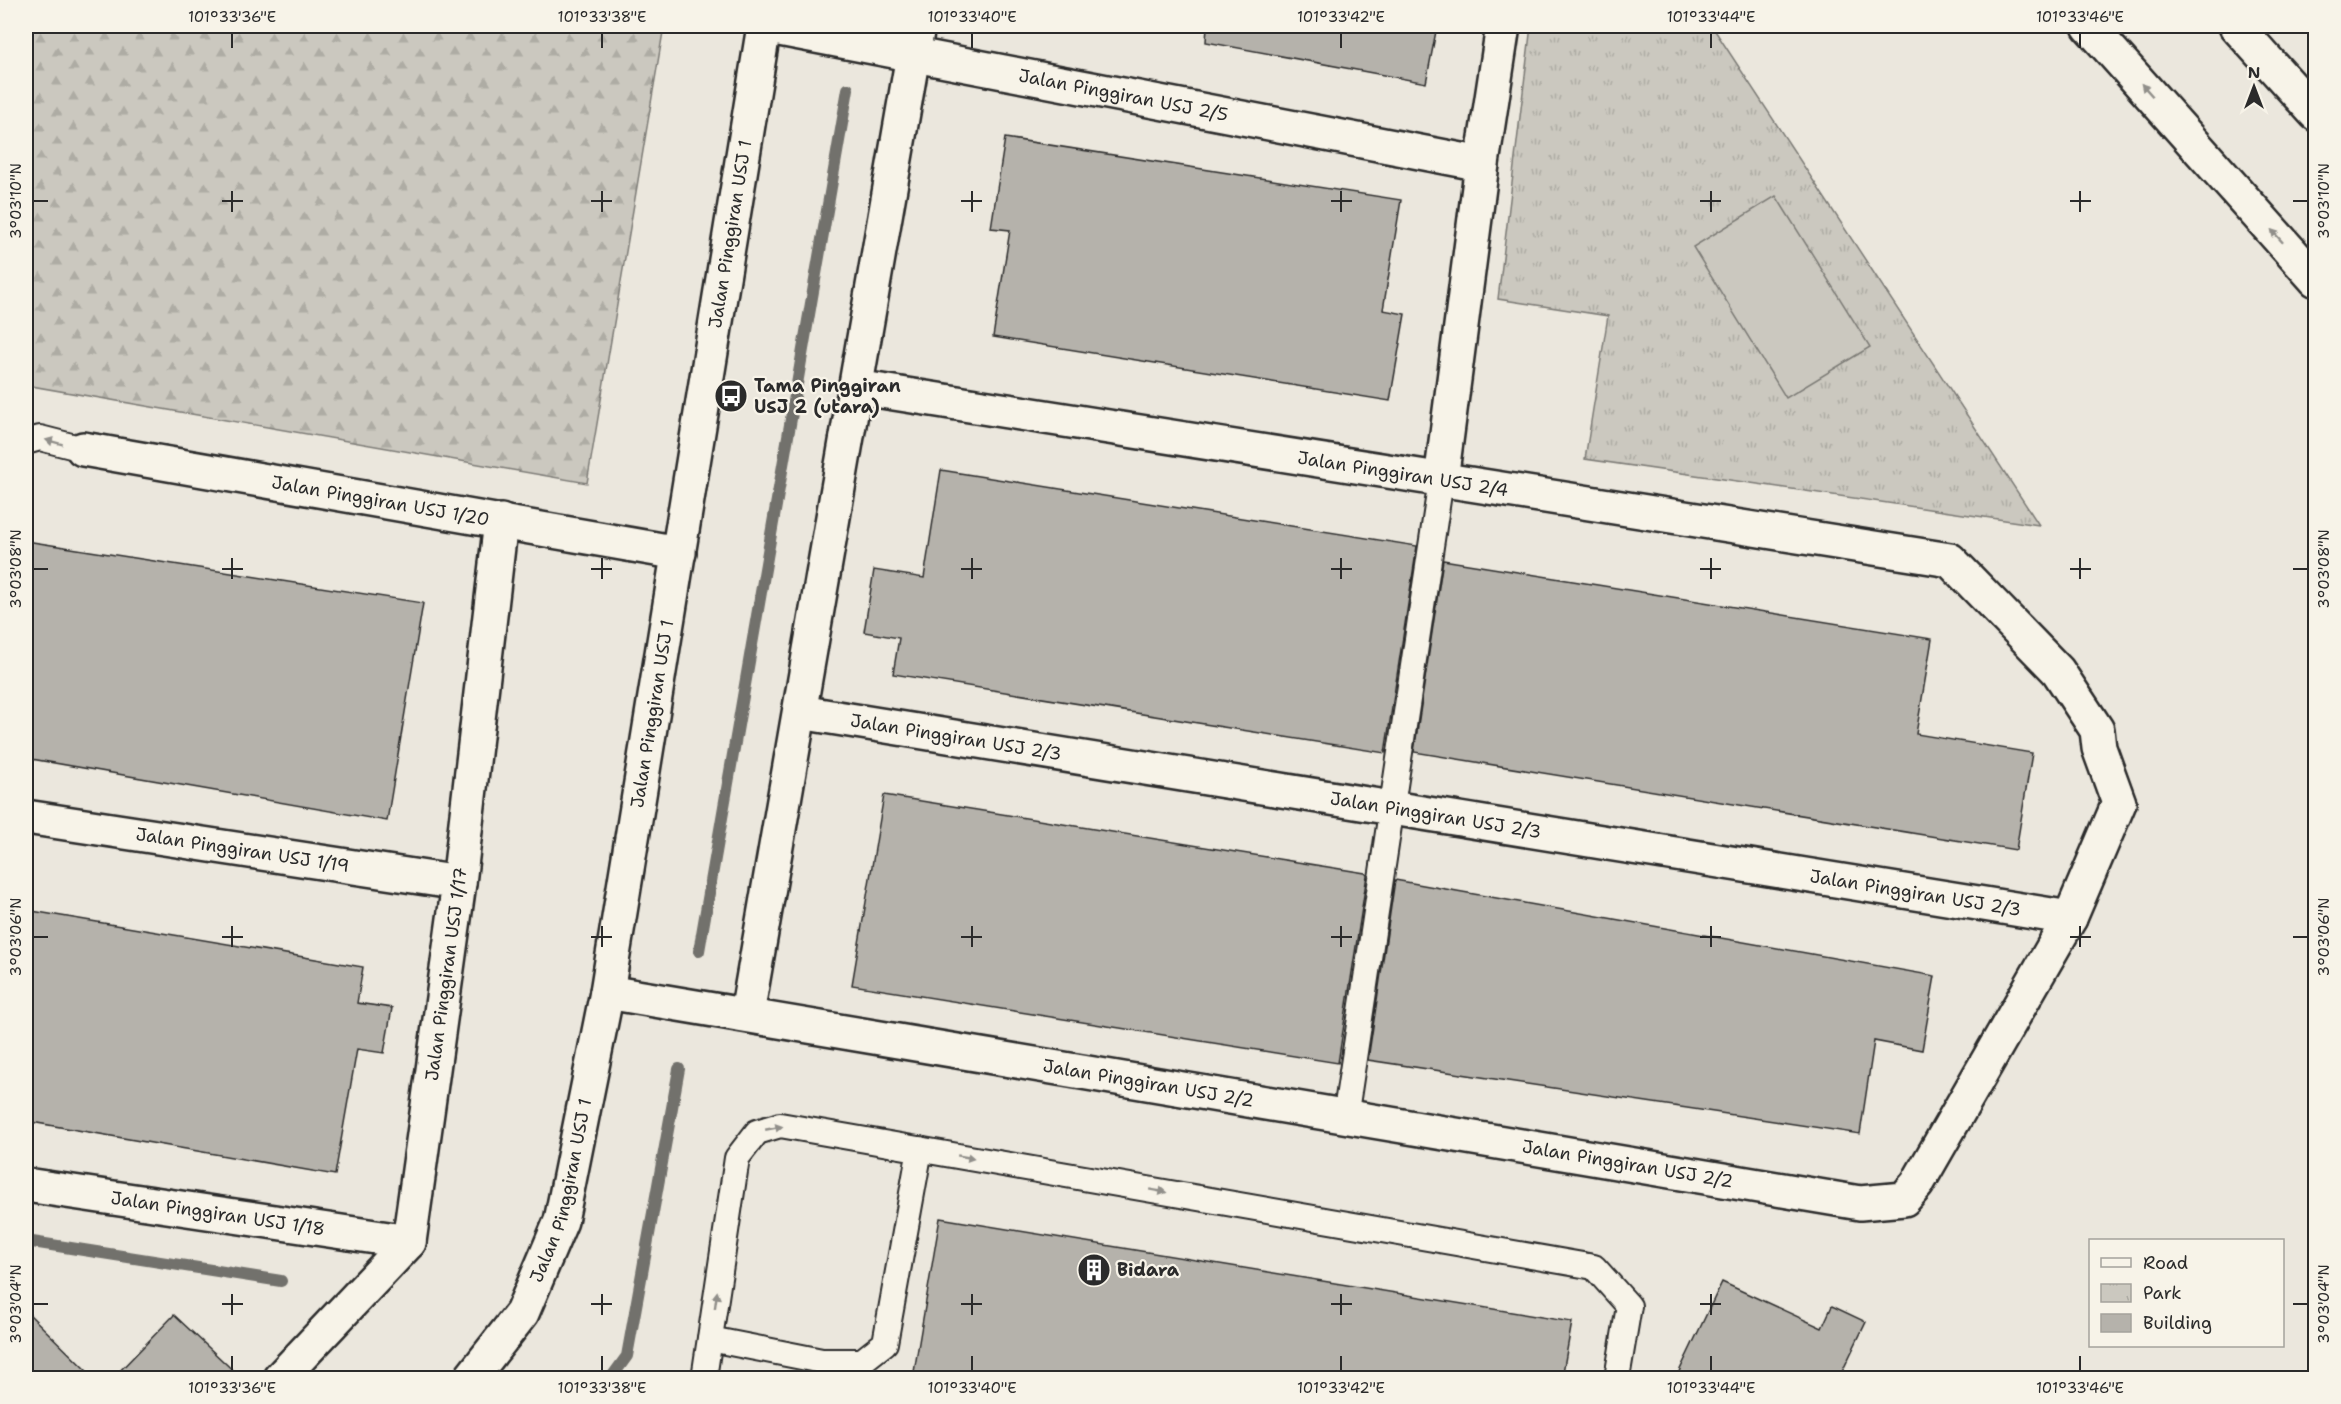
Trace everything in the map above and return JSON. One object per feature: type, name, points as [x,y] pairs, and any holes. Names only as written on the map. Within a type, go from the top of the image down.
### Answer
[{"type":"main road","name":"Jalan Pinggiran USJ 2/5","points":[[764,26],[915,39],[1482,164]]},
{"type":"main road","name":"Jalan Pinggiran USJ 1","points":[[471,1378],[522,1313],[561,1221],[608,992],[764,26]]},
{"type":"main road","points":[[1441,480],[1482,164],[1503,26]]},
{"type":"main road","points":[[2089,26],[2316,280]]},
{"type":"main road","points":[[2236,26],[2316,114]]},
{"type":"main road","points":[[747,1014],[915,39]]},
{"type":"main road","name":"Jalan Pinggiran USJ 2/4","points":[[856,387],[1950,560]]},
{"type":"main road","name":"Jalan Pinggiran USJ 1/20","points":[[82,449],[679,553]]},
{"type":"main road","name":"Jalan Pinggiran USJ 1/17","points":[[409,1242],[459,883],[501,521]]},
{"type":"main road","name":"Jalan Pinggiran USJ 2/2","points":[[608,992],[1860,1203],[1904,1199],[1917,1184],[2070,918],[2119,803],[2098,748],[2097,730],[2058,671],[1950,560]]},
{"type":"main road","name":"Jalan Pinggiran USJ 2/3","points":[[800,712],[2070,918]]},
{"type":"main road","name":"Jalan Pinggiran USJ 1/19","points":[[26,817],[459,883]]},
{"type":"main road","name":"Jalan Pinggiran USJ 1/18","points":[[26,1185],[409,1242]]},
{"type":"main road","points":[[280,1378],[409,1242]]},
{"type":"lane","points":[[26,442],[40,438],[82,449]]},
{"type":"lane","points":[[1345,1118],[1441,480]]},
{"type":"lane","points":[[704,1378],[736,1158],[757,1132],[780,1125],[1594,1267],[1629,1306],[1617,1378]]},
{"type":"lane","points":[[710,1339],[822,1360],[862,1360],[885,1343],[920,1149]]},
{"type":"green space","points":[[26,26],[664,26],[587,483],[26,385]]},
{"type":"green space","points":[[1531,26],[1712,26],[2039,525],[1585,459],[1608,316],[1498,299]]},
{"type":"green space","points":[[1776,196],[1870,347],[1786,398],[1693,247]]},
{"type":"building","points":[[1207,26],[1437,26],[1426,83],[1206,42]]},
{"type":"building","points":[[1005,138],[1401,200],[1383,310],[1405,314],[1390,401],[993,337],[1010,230],[991,228]]},
{"type":"building","points":[[941,470],[1417,546],[1385,753],[893,674],[899,638],[864,632],[874,570],[924,578]]},
{"type":"building","points":[[26,541],[423,603],[387,821],[26,758]]},
{"type":"building","points":[[1443,560],[1932,639],[1916,734],[2032,753],[2016,850],[1414,752]]},
{"type":"building","points":[[884,795],[1365,873],[1367,875],[1338,1063],[852,985]]},
{"type":"building","points":[[1395,880],[1935,976],[1922,1050],[1874,1041],[1860,1134],[1368,1060]]},
{"type":"building","points":[[26,910],[363,967],[357,1003],[392,1008],[384,1053],[357,1049],[335,1175],[26,1121]]},
{"type":"building","name":"Bidara","points":[[940,1218],[1572,1322],[1562,1378],[913,1378]]},
{"type":"building","points":[[1722,1282],[1822,1328],[1832,1306],[1866,1322],[1839,1378],[1676,1378]]},
{"type":"building","points":[[26,1311],[94,1378],[26,1378]]},
{"type":"building","points":[[174,1315],[241,1378],[113,1378]]},
{"type":"waterway","points":[[699,951],[848,89]]},
{"type":"waterway","points":[[611,1378],[627,1356],[679,1069]]},
{"type":"waterway","points":[[26,1241],[281,1281]]},
{"type":"place","name":"Tama Pinggiran USJ 2 (utara)","points":[[731,396]]},
{"type":"place","name":"Bidara","points":[[1094,1270]]}]
